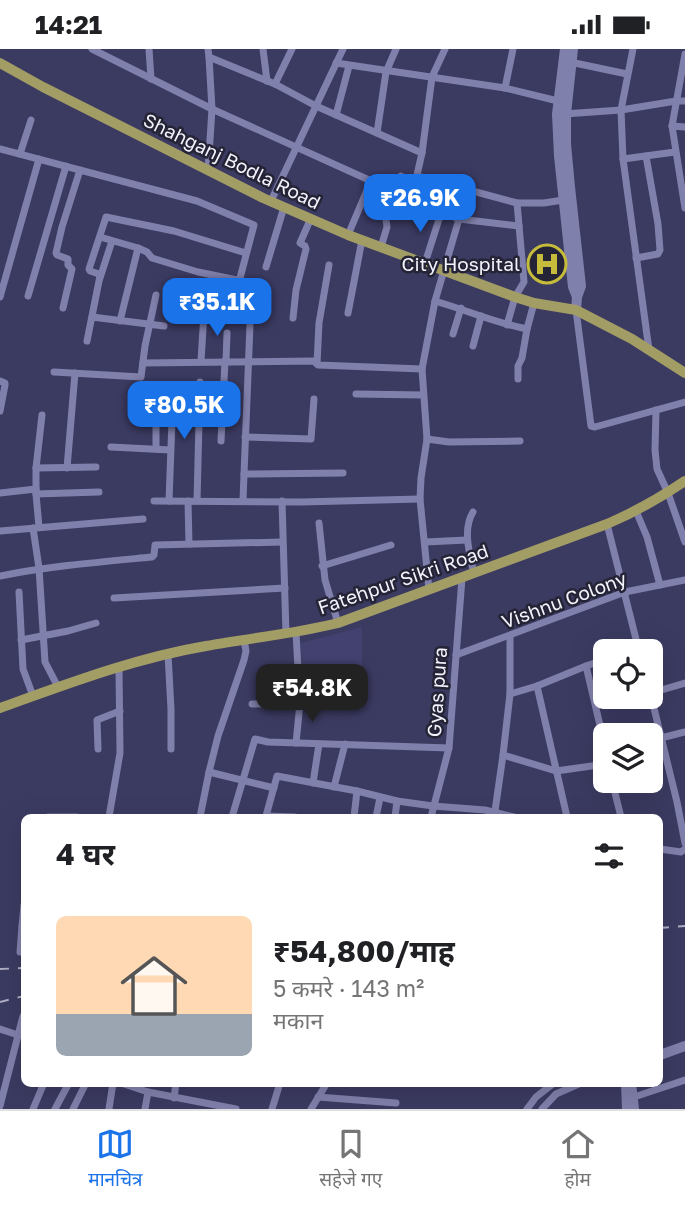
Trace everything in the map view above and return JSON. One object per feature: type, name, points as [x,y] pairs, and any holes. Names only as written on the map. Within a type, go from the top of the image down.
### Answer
[{"type":"main road","name":"Shahganj Bodla Road","points":[[0,63],[208,171],[284,207],[348,235],[515,297],[576,310],[632,339],[685,373]]},
{"type":"main road","name":"Fatehpur Sikri Road","points":[[0,708],[58,687],[168,654],[338,623],[607,524],[636,511],[685,481]]},
{"type":"street","points":[[92,49],[212,109],[369,181],[348,235]]},
{"type":"street","points":[[149,49],[151,79]]},
{"type":"street","points":[[263,49],[271,83]]},
{"type":"street","points":[[271,83],[292,49]]},
{"type":"street","points":[[271,201],[343,49]]},
{"type":"street","points":[[377,134],[386,72],[396,49]]},
{"type":"street","points":[[445,49],[432,77],[422,153],[411,203],[459,219],[519,226]]},
{"type":"street","points":[[505,88],[513,49]]},
{"type":"street","points":[[565,49],[568,61],[561,114],[563,200],[573,287],[577,297]]},
{"type":"street","points":[[573,49],[558,101],[581,286],[576,310],[591,426],[685,403]]},
{"type":"street","points":[[633,49],[621,110],[623,159],[649,350]]},
{"type":"street","points":[[208,171],[212,109],[209,53],[316,106],[422,153]]},
{"type":"street","points":[[685,54],[680,101],[672,126],[685,208]]},
{"type":"street","points":[[568,61],[627,73]]},
{"type":"street","points":[[336,64],[505,88],[558,101]]},
{"type":"street","points":[[336,115],[349,66]]},
{"type":"street","points":[[561,114],[621,110],[680,101]]},
{"type":"street","points":[[20,153],[30,120]]},
{"type":"street","points":[[672,126],[685,127]]},
{"type":"street","points":[[0,149],[197,201],[254,225],[240,278],[237,280],[152,258],[138,248],[100,237]]},
{"type":"street","points":[[623,159],[675,152]]},
{"type":"street","points":[[636,258],[658,254],[660,250],[646,156]]},
{"type":"street","points":[[0,297],[38,159]]},
{"type":"street","points":[[28,296],[66,166]]},
{"type":"street","points":[[63,307],[72,269],[68,265],[68,258],[56,253],[80,170]]},
{"type":"street","points":[[381,247],[387,227],[386,220],[401,176]]},
{"type":"street","points":[[418,176],[517,203],[563,200]]},
{"type":"street","points":[[507,325],[515,297],[524,282],[517,203]]},
{"type":"street","points":[[266,267],[284,207]]},
{"type":"street","points":[[425,263],[441,213]]},
{"type":"street","points":[[100,278],[99,274],[89,269],[105,219],[108,217],[174,231],[246,253]]},
{"type":"street","points":[[293,318],[296,290],[306,249],[300,243],[311,218]]},
{"type":"street","points":[[429,590],[420,499],[427,439],[422,369],[435,301],[459,219]]},
{"type":"street","points":[[348,313],[362,240]]},
{"type":"street","points":[[87,341],[100,278],[112,241]]},
{"type":"street","points":[[120,321],[138,248]]},
{"type":"street","points":[[317,364],[318,323],[330,265]]},
{"type":"street","points":[[54,372],[139,377],[142,375],[156,295]]},
{"type":"street","points":[[243,501],[251,300]]},
{"type":"street","points":[[435,301],[527,329]]},
{"type":"street","points":[[518,379],[517,369],[534,303]]},
{"type":"street","points":[[453,334],[461,308]]},
{"type":"street","points":[[201,361],[204,313]]},
{"type":"street","points":[[473,346],[481,316]]},
{"type":"street","points":[[92,317],[164,326]]},
{"type":"street","points":[[221,441],[227,333]]},
{"type":"street","points":[[143,363],[314,361],[317,364],[422,369]]},
{"type":"street","points":[[67,468],[75,373]]},
{"type":"street","points":[[0,381],[5,383],[1,407]]},
{"type":"street","points":[[197,501],[200,382]]},
{"type":"street","points":[[169,501],[173,394]]},
{"type":"street","points":[[356,394],[424,395]]},
{"type":"street","points":[[156,398],[156,449]]},
{"type":"street","points":[[245,437],[310,439],[314,399]]},
{"type":"street","points":[[656,409],[658,474],[668,493],[685,542]]},
{"type":"street","points":[[42,415],[36,468],[38,568],[45,662],[58,687]]},
{"type":"street","points":[[427,439],[449,442],[520,441]]},
{"type":"street","points":[[111,447],[170,450]]},
{"type":"street","points":[[36,468],[96,467]]},
{"type":"street","points":[[244,474],[343,473]]},
{"type":"street","points":[[0,493],[99,492]]},
{"type":"street","points":[[154,501],[420,499]]},
{"type":"street","points":[[188,501],[189,544]]},
{"type":"street","points":[[282,501],[285,588],[299,703],[296,743]]},
{"type":"street","points":[[636,511],[647,537],[660,585]]},
{"type":"street","points":[[473,512],[468,521],[467,540],[474,574]]},
{"type":"street","points":[[0,531],[143,519]]},
{"type":"street","points":[[319,523],[325,580],[338,623]]},
{"type":"street","name":"Vishnu Colony","points":[[607,524],[637,639]]},
{"type":"street","points":[[425,542],[467,540]]},
{"type":"street","points":[[0,576],[38,568],[152,557],[155,545],[282,542]]},
{"type":"street","points":[[323,566],[391,545]]},
{"type":"street","name":"Gyas pura","points":[[432,814],[449,748],[462,578]]},
{"type":"street","name":"Vishnu Colony","points":[[456,655],[625,592],[685,580]]},
{"type":"street","points":[[114,598],[285,588]]},
{"type":"street","points":[[19,593],[23,669],[33,696]]},
{"type":"street","points":[[21,640],[96,623]]},
{"type":"street","points":[[267,814],[277,776],[397,801],[490,813],[503,755],[510,694],[510,636]]},
{"type":"street","points":[[201,814],[218,736],[244,660],[244,640]]},
{"type":"street","points":[[168,654],[171,749]]},
{"type":"street","points":[[510,694],[593,664]]},
{"type":"street","points":[[586,666],[599,723]]},
{"type":"street","points":[[110,814],[120,753],[120,668]]},
{"type":"street","points":[[663,691],[685,683]]},
{"type":"street","points":[[537,686],[566,814]]},
{"type":"street","points":[[251,704],[299,703]]},
{"type":"street","points":[[98,748],[97,720],[120,711]]},
{"type":"street","points":[[663,738],[685,733]]},
{"type":"street","points":[[233,814],[255,739],[268,742],[449,748]]},
{"type":"street","points":[[313,783],[319,744]]},
{"type":"street","points":[[334,787],[345,744]]},
{"type":"street","points":[[663,750],[681,801],[685,843]]},
{"type":"street","points":[[503,755],[556,771],[593,766]]},
{"type":"street","points":[[209,772],[274,788]]},
{"type":"street","points":[[354,814],[356,791]]},
{"type":"street","points":[[615,793],[620,814]]},
{"type":"street","points":[[377,814],[380,798]]},
{"type":"street","points":[[395,814],[397,801]]},
{"type":"street","points":[[663,849],[681,852],[685,849]]},
{"type":"street","points":[[20,952],[21,943]]},
{"type":"street","points":[[0,1106],[21,1024]]},
{"type":"street","points":[[0,1029],[18,1035]]},
{"type":"street","points":[[663,1054],[685,1046]]},
{"type":"street","points":[[634,1097],[685,1080]]},
{"type":"street","points":[[33,1109],[42,1087]]},
{"type":"street","points":[[55,1109],[67,1087]]},
{"type":"street","points":[[73,1109],[84,1087]]},
{"type":"street","points":[[109,1109],[112,1087]]},
{"type":"street","points":[[133,1087],[206,1106],[236,1109]]},
{"type":"street","points":[[174,1098],[175,1087]]},
{"type":"street","points":[[272,1109],[279,1087]]},
{"type":"street","points":[[312,1109],[324,1087]]},
{"type":"street","points":[[527,1109],[549,1087]]},
{"type":"street","points":[[541,1109],[556,1094],[572,1087]]},
{"type":"street","points":[[627,1109],[629,1087]]},
{"type":"street","points":[[630,1087],[634,1109]]},
{"type":"street","points":[[145,1109],[148,1092]]},
{"type":"street","points":[[318,1097],[396,1103]]},
{"type":"shaded area","points":[[362,627],[362,709],[304,708],[301,643]]},
{"type":"railway","points":[[663,928],[685,926]]},
{"type":"railway","points":[[0,969],[21,968]]},
{"type":"railway","points":[[0,1002],[21,997]]},
{"type":"place","name":"City Hospital","points":[[547,264]]}]
